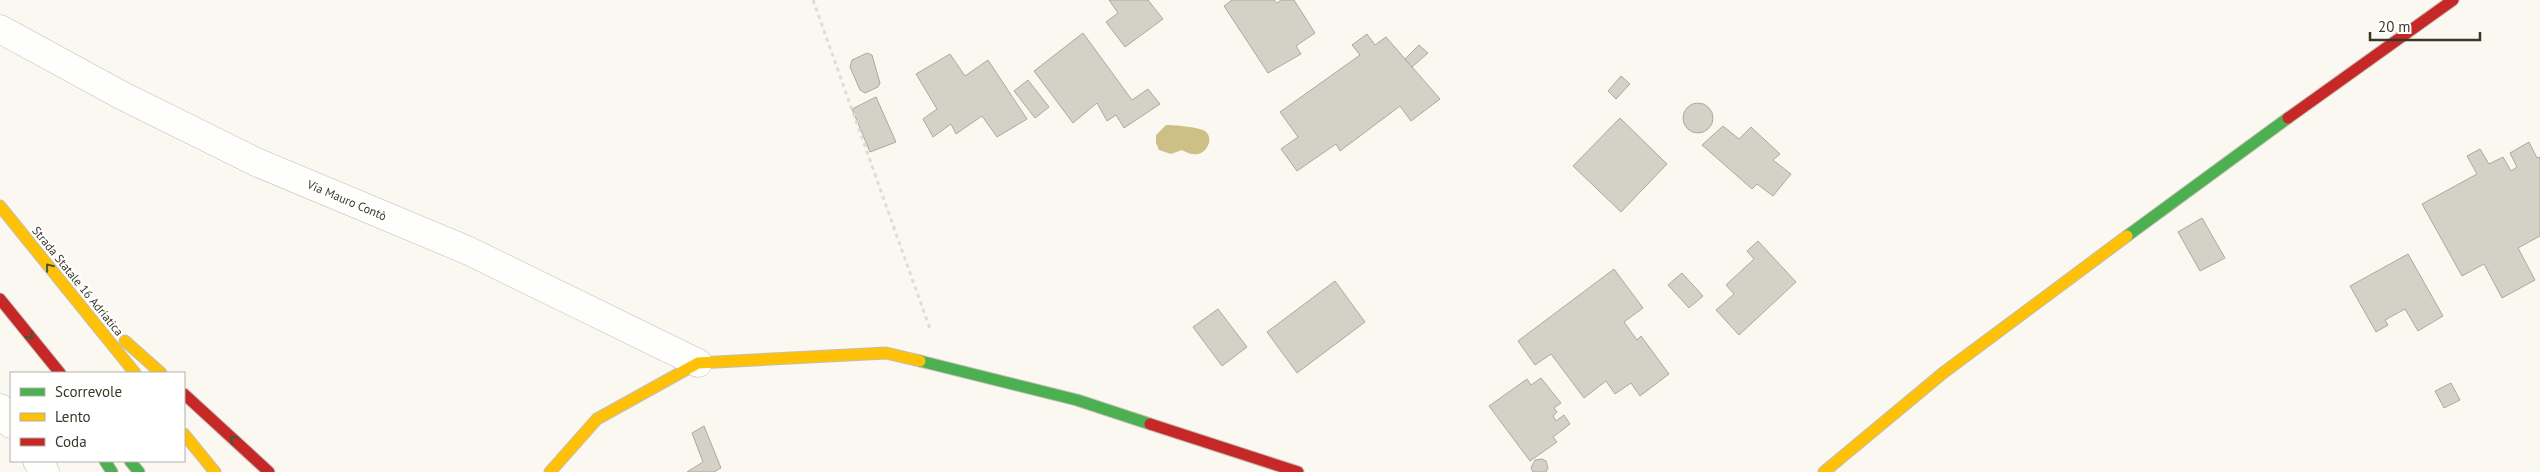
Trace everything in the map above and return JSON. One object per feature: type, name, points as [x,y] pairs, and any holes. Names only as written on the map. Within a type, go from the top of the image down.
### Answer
[{"type":"main road","points":[[1824,472],[1943,373],[2154,215],[2453,0]]},
{"type":"main road","name":"Strada Statale 16 Adriatica","points":[[0,206],[134,372]]},
{"type":"main road","points":[[63,284],[160,372]]},
{"type":"main road","points":[[0,299],[59,372]]},
{"type":"main road","points":[[0,312],[39,366]]},
{"type":"main road","points":[[550,472],[596,419],[698,363],[886,353],[1078,400],[1298,472]]},
{"type":"main road","points":[[185,395],[269,472]]},
{"type":"main road","points":[[185,435],[214,472]]},
{"type":"main road","points":[[131,462],[139,472]]},
{"type":"street","name":"Via Mauro Contò","points":[[0,29],[121,95],[256,162],[469,251],[698,363]]},
{"type":"street","points":[[0,408],[10,423]]},
{"type":"path","points":[[813,0],[944,367]]},
{"type":"shaded area","points":[[1166,125],[1192,127],[1205,131],[1209,136],[1208,146],[1201,153],[1196,154],[1182,150],[1171,154],[1159,150],[1156,143],[1156,135]]},
{"type":"building","points":[[1109,0],[1148,0],[1163,19],[1125,47],[1106,22],[1118,13]]},
{"type":"building","points":[[1232,0],[1274,0],[1277,3],[1281,0],[1294,0],[1315,33],[1296,46],[1301,54],[1268,73],[1224,6]]},
{"type":"building","points":[[1083,33],[1132,100],[1148,89],[1160,104],[1124,128],[1116,115],[1107,121],[1097,103],[1073,123],[1034,71]]},
{"type":"building","points":[[1367,34],[1375,45],[1386,37],[1440,99],[1411,121],[1400,106],[1340,151],[1336,144],[1297,171],[1281,149],[1298,137],[1280,112],[1360,55],[1352,45]]},
{"type":"building","points":[[1419,45],[1428,53],[1412,67],[1405,59]]},
{"type":"building","points":[[867,53],[872,55],[880,83],[878,87],[865,93],[860,90],[850,67],[852,60]]},
{"type":"building","points":[[950,54],[965,76],[988,60],[1027,119],[997,137],[982,116],[956,134],[951,124],[933,137],[923,119],[937,109],[916,74]]},
{"type":"building","points":[[1621,76],[1630,84],[1616,99],[1608,91]]},
{"type":"building","points":[[1028,80],[1049,107],[1035,118],[1014,91]]},
{"type":"building","points":[[876,97],[896,142],[870,152],[852,109]]},
{"type":"building","points":[[1698,103],[1709,107],[1713,118],[1709,129],[1698,133],[1687,129],[1683,118],[1687,107]]},
{"type":"building","points":[[1620,118],[1667,164],[1621,212],[1573,166]]},
{"type":"building","points":[[1723,126],[1739,139],[1751,127],[1780,154],[1773,160],[1791,174],[1773,196],[1757,184],[1752,189],[1702,145]]},
{"type":"building","points":[[2529,142],[2537,158],[2540,157],[2540,236],[2518,248],[2535,280],[2502,298],[2484,264],[2462,276],[2422,204],[2477,174],[2467,156],[2480,149],[2489,164],[2503,157],[2511,171],[2517,167],[2510,153]]},
{"type":"building","points":[[2202,218],[2225,258],[2200,271],[2178,232]]},
{"type":"building","points":[[1758,241],[1796,282],[1739,335],[1716,310],[1734,294],[1726,285],[1754,259],[1747,251]]},
{"type":"building","points":[[2408,254],[2443,316],[2418,331],[2405,309],[2385,320],[2388,325],[2376,332],[2350,286]]},
{"type":"building","points":[[1614,269],[1643,308],[1624,322],[1637,340],[1641,336],[1669,374],[1640,396],[1631,383],[1615,394],[1606,381],[1584,398],[1551,354],[1535,365],[1518,341]]},
{"type":"building","points":[[1682,273],[1703,296],[1689,308],[1668,285]]},
{"type":"building","points":[[1335,281],[1365,322],[1297,373],[1267,332]]},
{"type":"building","points":[[1218,309],[1247,347],[1222,366],[1193,327]]},
{"type":"building","points":[[1541,378],[1561,403],[1554,408],[1557,412],[1553,416],[1556,421],[1564,415],[1570,424],[1553,437],[1557,442],[1530,461],[1489,406],[1527,379],[1531,385]]},
{"type":"building","points":[[2451,383],[2460,400],[2444,408],[2435,391]]},
{"type":"building","points":[[704,426],[721,468],[714,472],[687,472],[703,462],[692,433]]},
{"type":"building","points":[[1542,459],[1546,461],[1548,468],[1546,472],[1533,472],[1531,468],[1535,460]]},
{"type":"traffic: fast","points":[[2127,236],[2288,118]]},
{"type":"traffic: fast","points":[[920,361],[1077,400],[1150,424]]},
{"type":"traffic: fast","points":[[106,462],[112,472]]},
{"type":"traffic: fast","points":[[131,462],[139,472]]},
{"type":"traffic: slow","points":[[0,206],[134,372]]},
{"type":"traffic: slow","points":[[1824,472],[1943,373],[2127,236]]},
{"type":"traffic: slow","points":[[125,341],[160,372]]},
{"type":"traffic: slow","points":[[550,472],[597,419],[698,363],[886,353],[920,361]]},
{"type":"traffic: slow","points":[[185,435],[215,472]]},
{"type":"traffic: jam","points":[[2288,118],[2453,0]]},
{"type":"traffic: jam","points":[[0,299],[59,372]]},
{"type":"traffic: jam","points":[[185,395],[269,472]]},
{"type":"traffic: jam","points":[[1150,424],[1298,472]]}]
